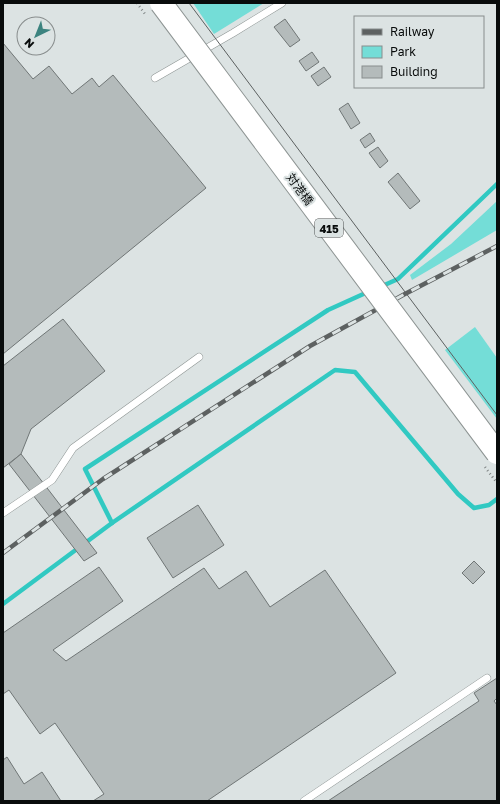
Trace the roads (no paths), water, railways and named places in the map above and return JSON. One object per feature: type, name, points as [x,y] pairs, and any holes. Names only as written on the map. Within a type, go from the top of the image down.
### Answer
[{"type":"highway","name":"対港橋","points":[[161,3],[497,453]]},
{"type":"lane","points":[[155,78],[282,3]]},
{"type":"lane","points":[[3,513],[52,480],[72,448],[200,357]]},
{"type":"lane","points":[[304,801],[487,678]]},
{"type":"waterway","points":[[380,287],[398,279],[497,184]]},
{"type":"waterway","points":[[112,523],[85,469],[328,310],[370,291]]},
{"type":"waterway","points":[[3,604],[112,523],[335,370],[355,372],[458,494],[474,508],[489,505],[497,499]]},
{"type":"tram line","points":[[189,3],[497,415]]},
{"type":"railway","points":[[3,553],[103,479],[310,346],[497,246]]}]
